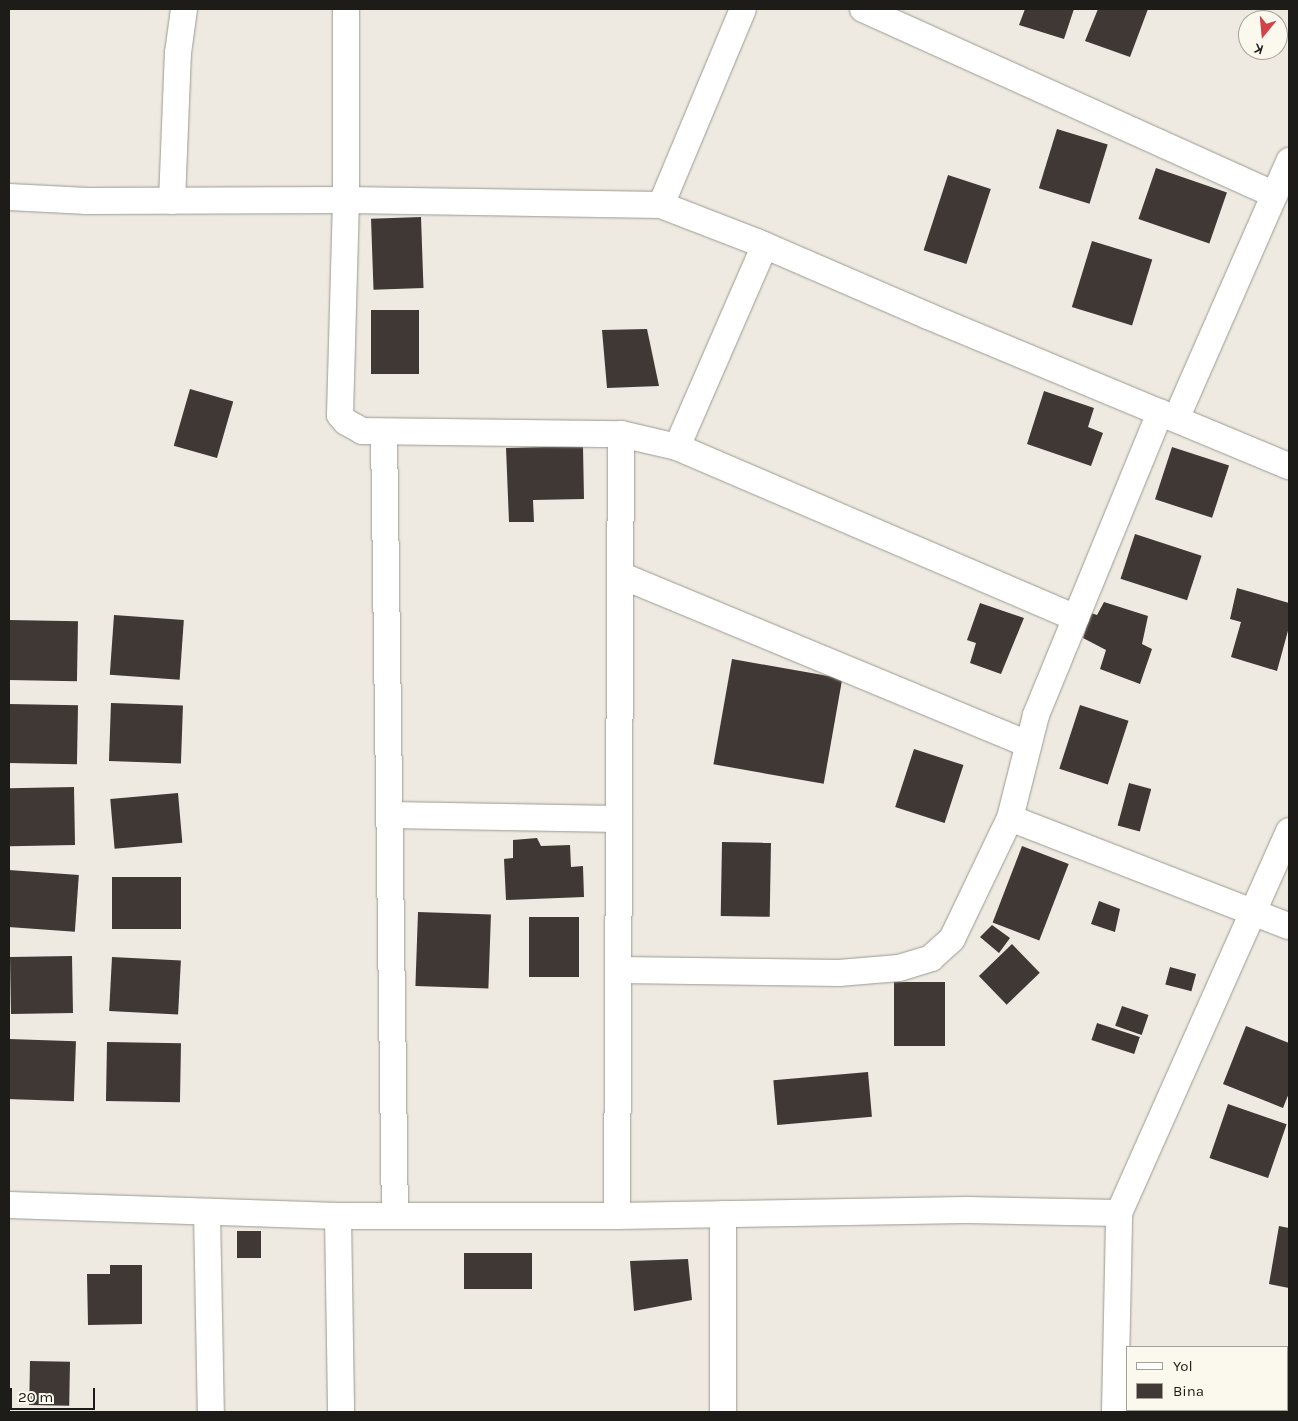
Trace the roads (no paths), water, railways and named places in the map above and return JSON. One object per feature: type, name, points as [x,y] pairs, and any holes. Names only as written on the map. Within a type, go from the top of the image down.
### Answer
[{"type":"street","points":[[172,201],[178,53],[184,9]]},
{"type":"street","points":[[346,9],[346,200],[340,416],[346,422],[362,431],[384,432],[621,434],[677,447],[1076,618]]},
{"type":"street","points":[[661,205],[743,9]]},
{"type":"street","points":[[863,9],[904,17],[1274,195]]},
{"type":"street","points":[[618,970],[839,973],[899,968],[931,958],[952,939],[1010,818],[1036,715],[1076,618],[1168,415],[1289,162]]},
{"type":"street","points":[[9,197],[87,201],[346,200],[661,205],[765,245],[1289,466]]},
{"type":"street","points":[[677,447],[765,245]]},
{"type":"street","points":[[384,432],[395,1216]]},
{"type":"street","points":[[617,1216],[621,434]]},
{"type":"street","points":[[620,575],[1028,744]]},
{"type":"street","points":[[389,815],[619,819]]},
{"type":"street","points":[[1010,818],[1289,926]]},
{"type":"street","points":[[1115,1412],[1119,1213],[1255,912],[1289,831]]},
{"type":"street","points":[[9,1205],[338,1216],[617,1216],[966,1210],[1119,1213]]},
{"type":"street","points":[[208,1212],[211,1412]]},
{"type":"street","points":[[723,1214],[723,1412]]},
{"type":"street","points":[[338,1216],[341,1412]]}]
